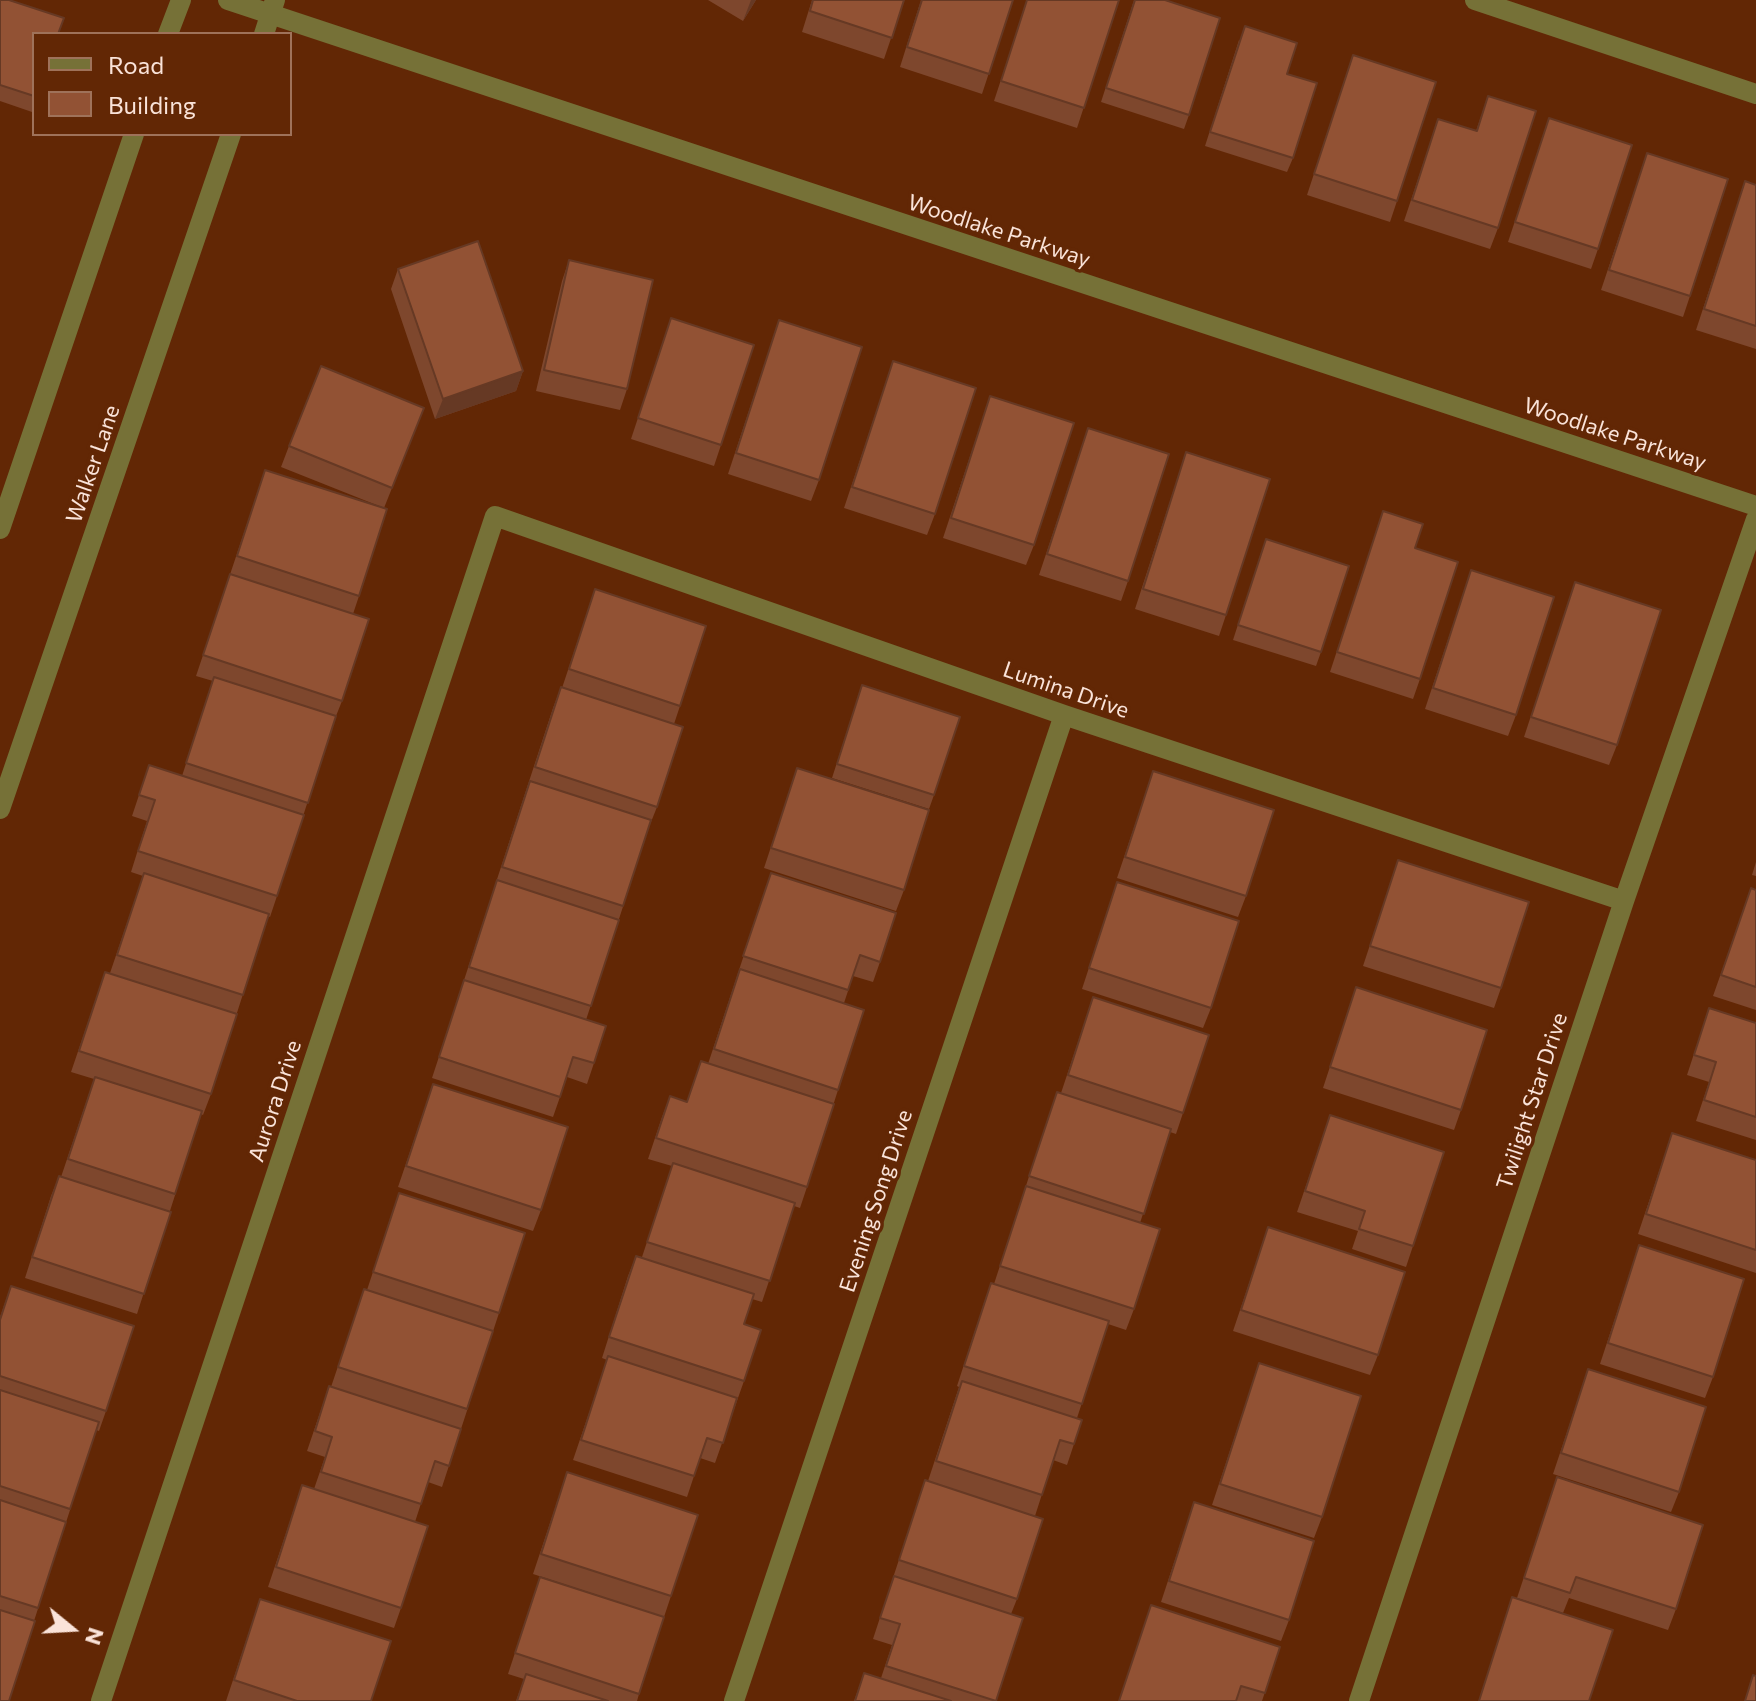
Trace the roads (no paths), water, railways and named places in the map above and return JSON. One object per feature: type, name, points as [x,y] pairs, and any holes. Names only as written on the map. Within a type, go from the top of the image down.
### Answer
[{"type":"street","points":[[169,32],[181,0]]},
{"type":"street","name":"Woodlake Parkway","points":[[228,0],[1756,506]]},
{"type":"street","points":[[1475,0],[1756,94]]},
{"type":"street","points":[[0,529],[133,136]]},
{"type":"street","name":"Walker Lane","points":[[0,809],[230,136]]},
{"type":"street","name":"Lumina Drive","points":[[495,516],[1064,715],[1624,901]]},
{"type":"street","name":"Aurora Drive","points":[[101,1701],[495,516]]},
{"type":"street","name":"Twilight Star Drive","points":[[1359,1701],[1624,901],[1756,519]]},
{"type":"street","name":"Evening Song Drive","points":[[734,1701],[1064,715]]}]
